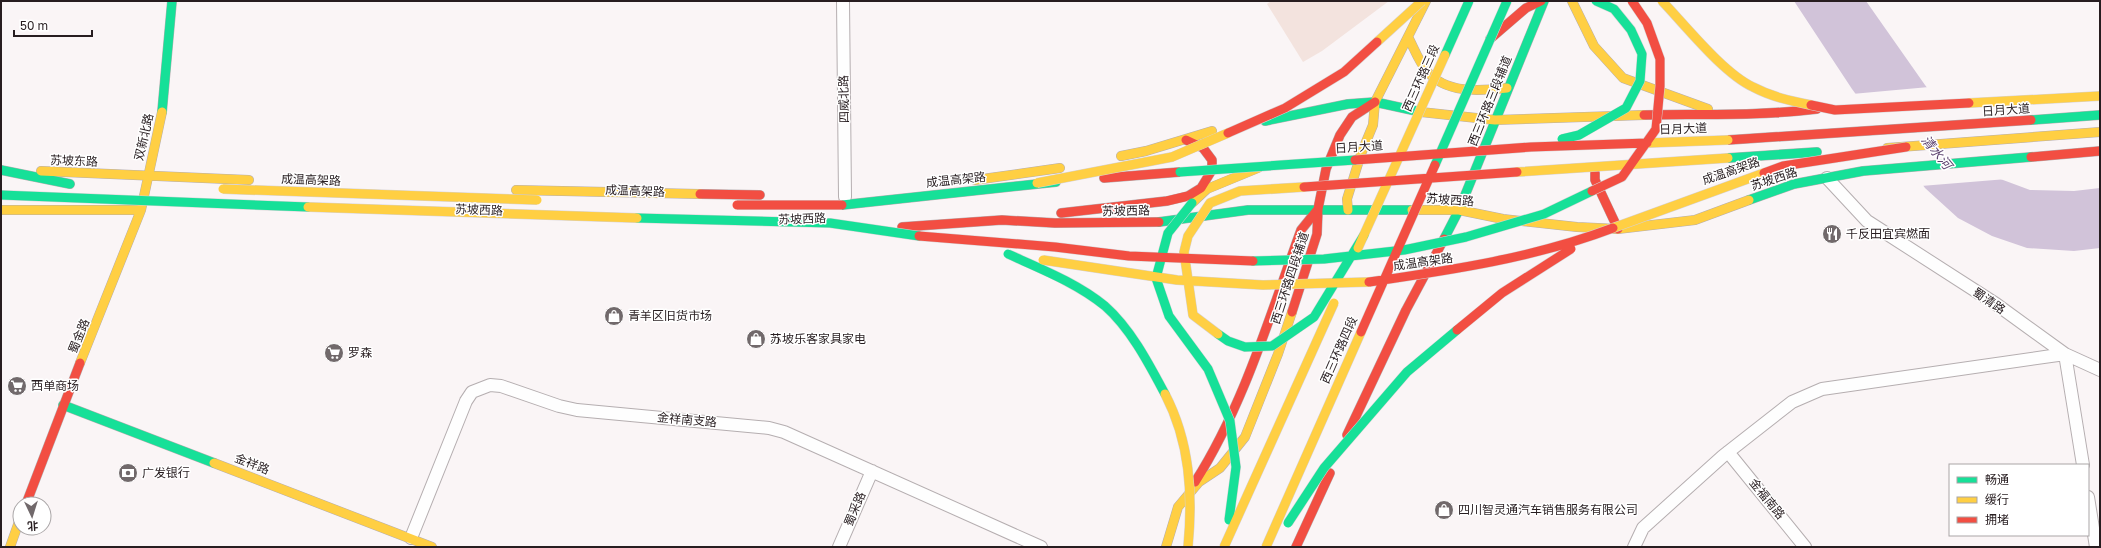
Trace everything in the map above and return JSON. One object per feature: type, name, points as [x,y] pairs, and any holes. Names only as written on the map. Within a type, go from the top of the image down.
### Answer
[{"type":"main road","name":"双新北路","points":[[147,175],[163,107],[172,1]]},
{"type":"main road","points":[[1037,183],[1172,157],[1285,108],[1344,72],[1422,1]]},
{"type":"main road","points":[[1348,210],[1347,199],[1372,124],[1376,102],[1426,1]]},
{"type":"main road","name":"西三环路三段","points":[[1395,166],[1468,1]]},
{"type":"main road","points":[[1490,39],[1507,1]]},
{"type":"main road","points":[[1490,39],[1526,8],[1543,1]]},
{"type":"main road","name":"西三环路三段辅道","points":[[1459,210],[1543,1]]},
{"type":"main road","points":[[1572,1],[1594,46],[1623,78],[1720,112]]},
{"type":"main road","points":[[1531,146],[1579,135],[1626,108],[1640,81],[1642,54],[1631,30],[1614,9],[1596,1]]},
{"type":"main road","points":[[1,195],[451,213],[830,223],[930,237],[1129,256],[1236,262],[1324,259],[1404,250],[1466,237],[1544,214],[1622,177],[1656,129],[1660,86],[1660,59],[1647,23],[1632,1]]},
{"type":"main road","points":[[1662,1],[1730,72],[1752,86],[1784,100],[1835,110],[2100,96]]},
{"type":"main road","points":[[1408,37],[1427,72],[1444,84],[1464,91],[1478,92],[1507,88]]},
{"type":"main road","name":"西三环路四段","points":[[1266,547],[1490,39]]},
{"type":"main road","points":[[1110,158],[1146,151],[1222,128],[1300,115],[1348,104],[1376,102],[1431,114],[1495,120],[1720,112],[1777,114],[1852,104],[1954,96],[2100,88]]},
{"type":"main road","points":[[1318,209],[1326,169],[1340,135],[1352,118],[1376,102]]},
{"type":"main road","points":[[1618,229],[1595,180],[1597,155],[1628,138],[1720,112]]},
{"type":"main road","name":"日月大道","points":[[1266,165],[1531,146],[1728,140],[2100,115]]},
{"type":"main road","name":"双新北路","points":[[147,175],[150,123]]},
{"type":"main road","points":[[1364,234],[1314,317],[1272,346],[1245,347],[1228,340],[1193,315],[1184,252],[1188,236],[1210,203],[1240,191],[1906,147],[2100,132]]},
{"type":"main road","points":[[1002,220],[1167,201],[1188,196],[1201,188],[1212,170],[1212,160],[1203,148],[1184,139]]},
{"type":"main road","name":"成温高架路","points":[[930,237],[1008,254],[1177,280],[1263,285],[1362,283],[1456,269],[1505,259],[1587,238],[1713,190],[1784,166],[1906,147]]},
{"type":"main road","name":"苏坡西路","points":[[787,232],[921,226],[1002,220],[1055,223],[1151,223],[1248,210],[1318,209],[1459,210],[1510,220],[1577,228],[1618,229],[1695,220],[1794,184],[1863,171],[2100,151]]},
{"type":"main road","points":[[1225,545],[1236,467],[1230,421],[1208,369],[1169,316],[1156,278],[1168,233],[1192,204],[1207,189],[1266,165]]},
{"type":"main road","name":"成温高架路","points":[[731,205],[842,205],[1037,183],[1266,165]]},
{"type":"main road","points":[[964,182],[1073,166]]},
{"type":"main road","name":"西三环路四段","points":[[1225,545],[1395,166]]},
{"type":"main road","name":"苏坡东路","points":[[1,170],[147,175]]},
{"type":"main road","points":[[1,170],[74,184],[9,181]]},
{"type":"main road","points":[[147,175],[258,180]]},
{"type":"main road","name":"蜀金路","points":[[29,496],[63,405],[145,211],[147,175]]},
{"type":"main road","name":"苏坡西路","points":[[298,182],[456,189],[845,197],[940,185]]},
{"type":"main road","points":[[134,186],[158,187]]},
{"type":"main road","name":"成温高架路","points":[[213,189],[571,201]]},
{"type":"main road","points":[[1,199],[31,197]]},
{"type":"main road","name":"西三环路四段辅道","points":[[1166,547],[1178,507],[1199,482],[1220,468],[1245,437],[1278,354],[1317,234],[1318,209]]},
{"type":"main road","name":"西三环路四段辅道","points":[[1185,498],[1214,452],[1244,384],[1301,230],[1318,209]]},
{"type":"main road","points":[[1,210],[145,211]]},
{"type":"main road","points":[[1296,547],[1402,317],[1459,210]]},
{"type":"main road","name":"苏坡西路","points":[[189,212],[699,229]]},
{"type":"main road","points":[[1272,547],[1324,468],[1407,372],[1502,293],[1587,238]]},
{"type":"main road","points":[[1008,254],[1057,277],[1100,302],[1125,328],[1157,376],[1177,417],[1187,452],[1192,494],[1191,524],[1188,547]]},
{"type":"main road","name":"金祥路","points":[[63,405],[432,547]]},
{"type":"main road","points":[[10,547],[14,536]]},
{"type":"street","name":"四威北路","points":[[843,1],[845,197]]},
{"type":"street","name":"蜀清路","points":[[1827,178],[1867,221],[1996,304],[2065,354],[2100,370]]},
{"type":"street","points":[[1634,547],[1643,528],[1728,452],[1792,402],[1822,389],[2065,354],[2083,464]]},
{"type":"street","name":"金祥南支路","points":[[411,538],[466,401],[472,392],[490,385],[501,386],[559,406],[577,410],[769,428],[784,432],[1041,547]]},
{"type":"street","name":"金福南路","points":[[1728,452],[1805,547]]},
{"type":"street","name":"蜀采路","points":[[839,547],[872,471]]},
{"type":"street","points":[[2089,502],[2096,547]]},
{"type":"shaded area","points":[[1271,1],[1389,1],[1322,51],[1303,62],[1267,4]]},
{"type":"water","name":"清水河","points":[[1794,1],[1866,1],[1925,85],[1995,177],[2030,190],[2074,191],[2100,188],[2100,248],[2074,251],[2027,248],[1992,236],[1958,218],[1925,188],[1852,89]]},
{"type":"pier","points":[[1929,87],[1996,176],[2007,179],[1921,186],[1852,94]]},
{"type":"traffic: fast","points":[[162,112],[172,1]]},
{"type":"traffic: fast","points":[[1445,55],[1469,1]]},
{"type":"traffic: fast","points":[[1435,165],[1507,1]]},
{"type":"traffic: fast","points":[[1444,239],[1459,210],[1544,1]]},
{"type":"traffic: fast","points":[[1562,139],[1579,135],[1626,108],[1640,81],[1642,54],[1631,30],[1614,9],[1596,1]]},
{"type":"traffic: fast","points":[[1265,121],[1348,104],[1375,102],[1421,112]]},
{"type":"traffic: fast","points":[[2031,120],[2100,115]]},
{"type":"traffic: fast","points":[[1728,158],[1817,152]]},
{"type":"traffic: fast","points":[[1749,200],[1794,184],[1863,171],[2031,157]]},
{"type":"traffic: fast","points":[[1180,172],[1355,160]]},
{"type":"traffic: fast","points":[[1,170],[70,184]]},
{"type":"traffic: fast","points":[[842,205],[1056,182]]},
{"type":"traffic: fast","points":[[1253,261],[1324,259],[1404,250],[1466,237],[1544,214],[1592,191]]},
{"type":"traffic: fast","points":[[1,195],[308,207]]},
{"type":"traffic: fast","points":[[1192,203],[1168,233],[1156,278],[1169,316],[1208,369],[1230,421],[1236,467],[1229,520]]},
{"type":"traffic: fast","points":[[1159,222],[1248,210],[1412,210]]},
{"type":"traffic: fast","points":[[637,218],[830,223],[919,236]]},
{"type":"traffic: fast","points":[[1218,334],[1228,341],[1245,347],[1272,346],[1314,317],[1364,235]]},
{"type":"traffic: fast","points":[[1008,254],[1071,283],[1105,306],[1131,336],[1146,359],[1165,394]]},
{"type":"traffic: fast","points":[[1288,523],[1324,468],[1407,372],[1457,330]]},
{"type":"traffic: fast","points":[[63,405],[214,463]]},
{"type":"traffic: slow","points":[[1377,42],[1422,1]]},
{"type":"traffic: slow","points":[[1348,210],[1347,199],[1361,154],[1373,125],[1375,102],[1426,1]]},
{"type":"traffic: slow","points":[[1572,1],[1594,46],[1623,78],[1708,109]]},
{"type":"traffic: slow","points":[[1662,1],[1693,36],[1717,60],[1741,80],[1774,96],[1811,105]]},
{"type":"traffic: slow","points":[[1408,37],[1418,58],[1426,70],[1434,78],[1443,83],[1453,87],[1474,90],[1507,88]]},
{"type":"traffic: slow","points":[[1358,248],[1445,55]]},
{"type":"traffic: slow","points":[[1969,103],[2100,96]]},
{"type":"traffic: slow","points":[[80,363],[141,210],[162,112]]},
{"type":"traffic: slow","points":[[1421,112],[1495,120],[1644,115]]},
{"type":"traffic: slow","points":[[1121,156],[1146,151],[1212,131]]},
{"type":"traffic: slow","points":[[1887,148],[2100,132]]},
{"type":"traffic: slow","points":[[1037,183],[1172,157],[1228,133]]},
{"type":"traffic: slow","points":[[1647,143],[1728,140]]},
{"type":"traffic: slow","points":[[1517,172],[1728,158]]},
{"type":"traffic: slow","points":[[975,180],[1060,168]]},
{"type":"traffic: slow","points":[[1192,203],[1207,189],[1258,168]]},
{"type":"traffic: slow","points":[[41,171],[249,180]]},
{"type":"traffic: slow","points":[[1613,228],[1764,173]]},
{"type":"traffic: slow","points":[[1218,334],[1193,315],[1184,252],[1188,236],[1210,203],[1240,191],[1304,187]]},
{"type":"traffic: slow","points":[[223,189],[537,200]]},
{"type":"traffic: slow","points":[[516,190],[700,194]]},
{"type":"traffic: slow","points":[[1412,210],[1459,210],[1503,219],[1577,227],[1618,229],[1695,220],[1749,200]]},
{"type":"traffic: slow","points":[[308,207],[637,218]]},
{"type":"traffic: slow","points":[[1,210],[138,210]]},
{"type":"traffic: slow","points":[[1043,260],[1177,280],[1263,285],[1369,282]]},
{"type":"traffic: slow","points":[[1224,547],[1334,303]]},
{"type":"traffic: slow","points":[[1166,547],[1178,507],[1199,482],[1220,468],[1245,437],[1278,354],[1292,312]]},
{"type":"traffic: slow","points":[[1266,547],[1361,332]]},
{"type":"traffic: slow","points":[[1165,394],[1180,431],[1188,469],[1190,488],[1188,547]]},
{"type":"traffic: slow","points":[[214,463],[432,547]]},
{"type":"traffic: slow","points":[[10,547],[14,536]]},
{"type":"traffic: jam","points":[[1490,39],[1526,8],[1541,1]]},
{"type":"traffic: jam","points":[[1592,191],[1622,177],[1656,129],[1660,86],[1660,59],[1647,23],[1632,1]]},
{"type":"traffic: jam","points":[[1228,133],[1285,108],[1344,72],[1377,42]]},
{"type":"traffic: jam","points":[[1292,312],[1317,234],[1318,209],[1326,169],[1340,135],[1352,117],[1375,102]]},
{"type":"traffic: jam","points":[[1811,105],[1835,110],[1969,103]]},
{"type":"traffic: jam","points":[[1644,115],[1752,114],[1817,109]]},
{"type":"traffic: jam","points":[[1728,140],[2031,120]]},
{"type":"traffic: jam","points":[[1061,213],[1167,201],[1188,196],[1201,188],[1212,170],[1212,160],[1203,148],[1186,140]]},
{"type":"traffic: jam","points":[[1355,160],[1531,147],[1647,143]]},
{"type":"traffic: jam","points":[[1764,173],[1783,166],[1906,147]]},
{"type":"traffic: jam","points":[[2031,157],[2100,151]]},
{"type":"traffic: jam","points":[[1361,332],[1435,165]]},
{"type":"traffic: jam","points":[[1104,178],[1180,172]]},
{"type":"traffic: jam","points":[[1304,187],[1517,172]]},
{"type":"traffic: jam","points":[[1595,173],[1595,180],[1618,229]]},
{"type":"traffic: jam","points":[[700,194],[760,195]]},
{"type":"traffic: jam","points":[[737,205],[842,205]]},
{"type":"traffic: jam","points":[[1195,482],[1212,453],[1242,391],[1267,327],[1301,230],[1318,209]]},
{"type":"traffic: jam","points":[[902,227],[1002,220],[1055,223],[1159,222]]},
{"type":"traffic: jam","points":[[1369,282],[1492,262],[1553,247],[1613,228]]},
{"type":"traffic: jam","points":[[919,236],[1055,247],[1129,256],[1253,261]]},
{"type":"traffic: jam","points":[[1347,435],[1406,310],[1444,239]]},
{"type":"traffic: jam","points":[[1457,330],[1502,293],[1571,249]]},
{"type":"traffic: jam","points":[[29,496],[80,363]]},
{"type":"traffic: jam","points":[[1296,547],[1330,473]]},
{"type":"place","name":"千反田宜宾燃面","points":[[1832,234]]},
{"type":"place","name":"青羊区旧货市场","points":[[614,316]]},
{"type":"place","name":"苏坡乐客家具家电","points":[[756,339]]},
{"type":"place","name":"罗森","points":[[334,353]]},
{"type":"place","name":"西单商场","points":[[17,386]]},
{"type":"place","name":"广发银行","points":[[128,473]]},
{"type":"place","name":"四川智灵通汽车销售服务有限公司","points":[[1444,510]]}]
